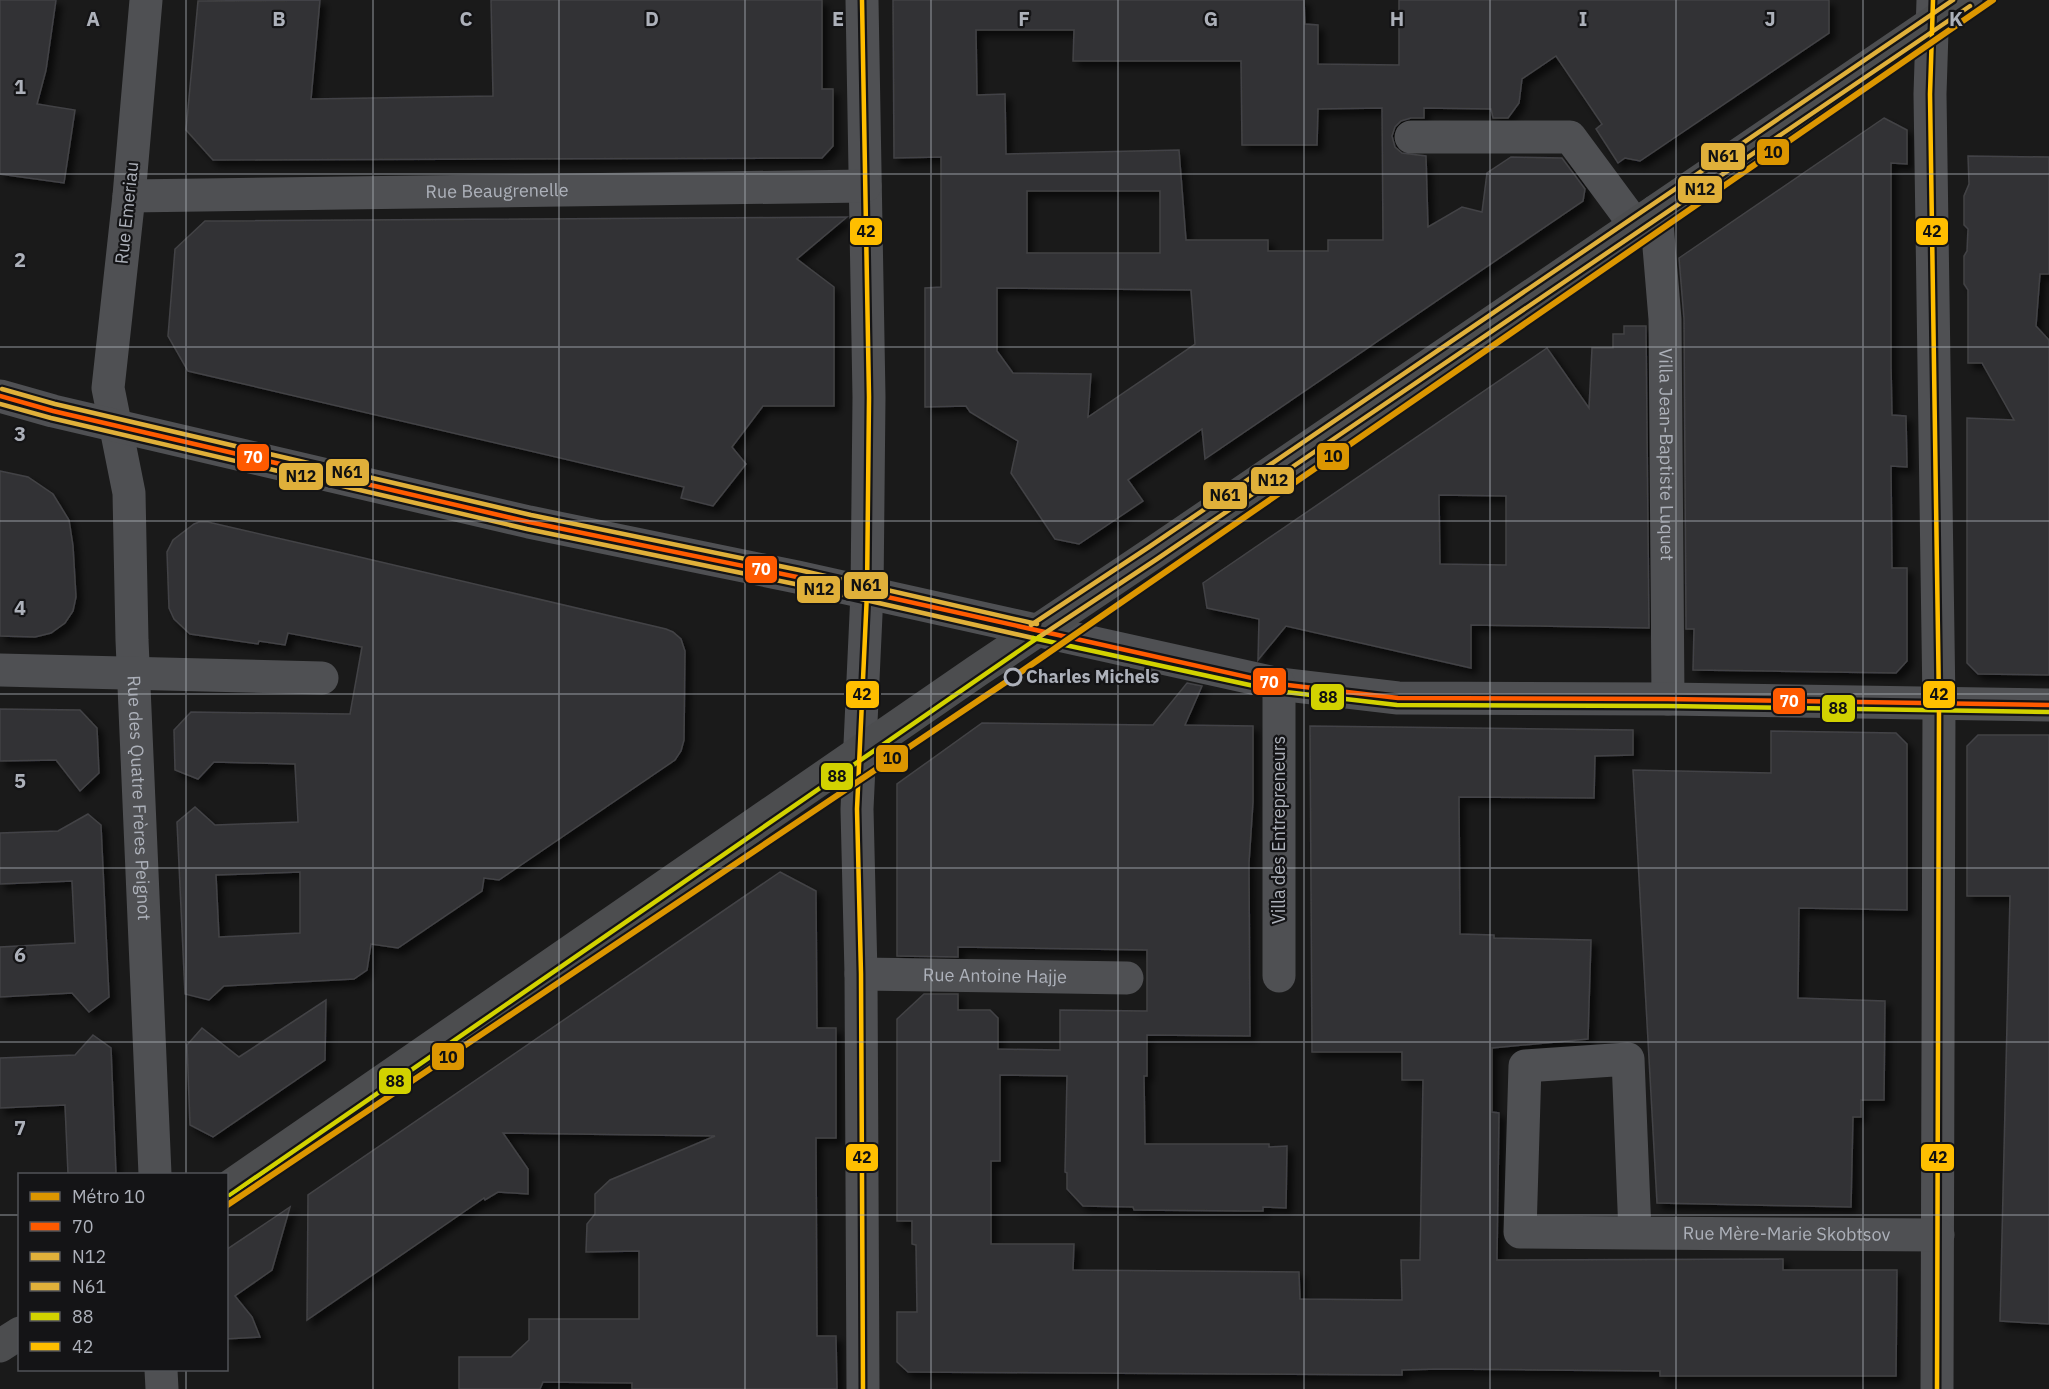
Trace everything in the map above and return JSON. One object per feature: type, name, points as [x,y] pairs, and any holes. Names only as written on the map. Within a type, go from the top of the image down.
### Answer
[{"type":"main road","points":[[228,1188],[1035,631],[1645,218],[1932,12],[1965,0]]},
{"type":"main road","points":[[0,1346],[18,1334]]},
{"type":"street","name":"Rue Emeriau","points":[[116,424],[108,388],[129,196],[146,0]]},
{"type":"street","points":[[862,0],[869,397],[867,593],[857,809],[861,974],[864,1389]]},
{"type":"street","points":[[1932,12],[1930,94],[1939,704],[1937,1389]]},
{"type":"street","points":[[1411,137],[1570,137],[1645,218]]},
{"type":"street","name":"Rue Beaugrenelle","points":[[129,196],[865,186]]},
{"type":"street","name":"Villa Jean-Baptiste Luquet","points":[[1645,218],[1665,319],[1668,699]]},
{"type":"street","points":[[0,396],[53,411],[529,522],[867,593],[1279,684],[1398,698],[1668,699],[2049,705]]},
{"type":"street","name":"Rue des Quatre Frères Peignot","points":[[116,424],[129,493],[134,674],[155,1173]]},
{"type":"street","points":[[0,670],[322,678]]},
{"type":"street","name":"Villa des Entrepreneurs","points":[[1279,684],[1279,976]]},
{"type":"street","name":"Rue Antoine Hajje","points":[[861,974],[1127,978]]},
{"type":"street","name":"Rue Mère-Marie Skobtsov","points":[[1635,1233],[1628,1059],[1525,1066],[1520,1232],[1635,1233],[1938,1235]]},
{"type":"street","points":[[161,1371],[162,1389]]},
{"type":"building","points":[[0,0],[56,0],[46,70],[37,104],[75,110],[64,183],[0,174]]},
{"type":"building","points":[[320,0],[311,99],[493,96],[491,0],[822,0],[822,89],[833,89],[833,146],[822,158],[213,160],[186,130],[198,1]]},
{"type":"building","points":[[893,0],[1304,0],[1305,24],[1318,25],[1318,64],[1399,65],[1399,0],[1829,0],[1829,33],[1640,161],[1625,158],[1618,163],[1596,129],[1602,124],[1556,56],[1522,79],[1519,103],[1508,118],[1493,118],[1491,109],[1424,108],[1424,118],[1401,121],[1395,127],[1392,136],[1395,147],[1402,153],[1426,156],[1428,227],[1462,207],[1482,212],[1487,173],[1511,157],[1562,158],[1585,189],[1583,201],[1205,459],[1202,429],[1128,480],[1143,501],[1079,544],[1055,539],[1011,473],[1018,441],[970,412],[966,406],[925,407],[925,288],[941,287],[941,157],[894,158]],"holes":[[[976,30],[1074,30],[1073,61],[1241,61],[1242,145],[1317,145],[1318,109],[1382,108],[1383,240],[1328,240],[1328,251],[1268,251],[1268,240],[1186,240],[1179,150],[1006,154],[1005,94],[977,95]],[[1027,191],[1160,191],[1160,253],[1027,253]],[[997,288],[1191,290],[1195,344],[1088,417],[1091,374],[1013,373],[997,351]]]},
{"type":"building","points":[[1884,118],[1907,130],[1907,164],[1891,163],[1891,365],[1892,415],[1906,416],[1907,467],[1891,466],[1892,568],[1907,568],[1907,661],[1896,673],[1693,670],[1694,629],[1686,629],[1684,319],[1679,258]]},
{"type":"building","points":[[1968,156],[2049,157],[2049,274],[2040,274],[2036,326],[2049,340],[2049,675],[1978,674],[1967,663],[1967,418],[2014,420],[1982,363],[1968,363],[1968,290],[1964,284],[1964,256],[1967,251],[1968,229],[1964,225],[1964,196],[1969,184]]},
{"type":"building","points":[[847,217],[797,259],[834,287],[834,406],[763,406],[732,447],[746,464],[713,506],[681,498],[684,487],[188,371],[168,336],[175,249],[205,221]]},
{"type":"building","points":[[1624,326],[1646,326],[1649,628],[1471,625],[1471,668],[1286,626],[1258,660],[1259,619],[1207,608],[1203,583],[1547,348],[1589,408],[1592,348],[1613,348],[1613,334],[1624,334]],"holes":[[[1439,495],[1506,496],[1506,565],[1440,564]]]},
{"type":"building","points":[[0,471],[28,477],[53,494],[69,520],[76,597],[73,611],[65,623],[51,633],[35,637],[0,636]]},
{"type":"building","points":[[208,522],[673,632],[681,639],[685,651],[684,740],[681,751],[675,760],[499,880],[484,878],[482,891],[398,948],[371,944],[367,970],[354,979],[224,986],[209,1000],[185,994],[177,822],[195,807],[215,825],[298,822],[295,764],[214,762],[198,779],[175,770],[174,730],[191,712],[350,714],[362,647],[288,633],[285,645],[259,641],[258,644],[190,634],[174,619],[169,608],[167,552],[173,540],[194,524]],"holes":[[[300,872],[300,933],[219,937],[216,875]]]},
{"type":"building","points":[[1187,683],[1202,686],[1185,725],[1253,726],[1253,802],[1249,863],[1250,1036],[1147,1035],[1147,1076],[1144,1076],[1145,1144],[1287,1146],[1286,1208],[1263,1207],[1263,1211],[1134,1210],[1133,1207],[1083,1206],[1067,1189],[1067,1173],[1065,1172],[1067,1076],[1000,1075],[1000,1161],[991,1161],[991,1244],[1074,1244],[1073,1270],[1299,1272],[1300,1299],[1402,1300],[1401,1260],[1420,1260],[1423,1080],[1402,1080],[1402,1052],[1312,1052],[1310,726],[1633,730],[1633,755],[1595,756],[1594,798],[1459,797],[1460,934],[1494,935],[1494,938],[1591,940],[1588,1039],[1492,1048],[1492,1112],[1499,1113],[1497,1260],[1783,1259],[1783,1270],[1897,1270],[1896,1376],[1660,1376],[1660,1371],[1438,1369],[1402,1370],[1402,1375],[908,1372],[897,1362],[897,1312],[917,1312],[916,1245],[912,1244],[912,1221],[897,1221],[897,1019],[924,994],[958,994],[958,1010],[990,1010],[998,1018],[998,1049],[1060,1050],[1060,1010],[1147,1011],[1147,950],[958,947],[958,957],[897,956],[897,784],[982,723],[1153,725]]},
{"type":"building","points":[[0,709],[80,710],[97,728],[99,773],[80,791],[56,760],[0,761]]},
{"type":"building","points":[[1771,731],[1896,733],[1907,744],[1907,910],[1799,908],[1798,998],[1885,1001],[1884,1100],[1861,1100],[1861,1117],[1853,1117],[1851,1207],[1657,1203],[1633,770],[1771,773]]},
{"type":"building","points":[[1978,735],[2049,735],[2049,1324],[2000,1321],[2010,896],[1967,896],[1967,746]]},
{"type":"building","points":[[88,814],[101,825],[109,997],[89,1012],[72,993],[0,997],[0,947],[75,943],[72,881],[0,884],[0,833],[58,831]]},
{"type":"building","points":[[780,872],[816,891],[817,1028],[836,1028],[836,1138],[816,1138],[817,1336],[836,1336],[837,1389],[632,1389],[632,1383],[543,1382],[540,1389],[459,1389],[459,1357],[511,1357],[529,1340],[529,1319],[639,1319],[639,1251],[586,1252],[587,1224],[595,1214],[595,1194],[610,1180],[715,1136],[503,1133],[528,1169],[528,1194],[498,1192],[485,1200],[484,1198],[307,1320],[308,1195]]},
{"type":"building","points":[[326,1000],[325,1060],[213,1137],[190,1125],[187,1045],[202,1028],[239,1057]]},
{"type":"building","points":[[93,1035],[111,1048],[116,1173],[68,1173],[65,1105],[0,1108],[0,1058],[75,1055]]},
{"type":"building","points":[[290,1207],[272,1270],[235,1296],[252,1317],[260,1337],[228,1339],[228,1249]]},
{"type":"metro line","name":"10","points":[[228,1205],[1012,678],[1993,0]]},
{"type":"transit line","name":"42","points":[[862,0],[869,397],[867,593],[857,809],[861,974],[863,1389]]},
{"type":"transit line","name":"42","points":[[1933,0],[1930,94],[1939,704],[1937,1389]]},
{"type":"transit line","name":"N61","points":[[1031,625],[1953,0]]},
{"type":"transit line","name":"N12","points":[[1039,637],[1970,6]]},
{"type":"transit line","name":"N61","points":[[2,389],[55,404],[531,515],[799,570],[1037,624]]},
{"type":"transit line","name":"70","points":[[0,396],[53,411],[529,522],[797,577],[1279,684],[1398,698],[1668,699],[2049,705]]},
{"type":"transit line","name":"N12","points":[[0,404],[51,418],[527,529],[795,584],[1033,638]]},
{"type":"transit line","name":"88","points":[[230,1195],[1039,637]]},
{"type":"transit line","name":"88","points":[[1033,638],[1277,691],[1397,705],[1668,706],[2049,712]]},
{"type":"place","name":"Charles Michels","points":[[1013,677]]}]
